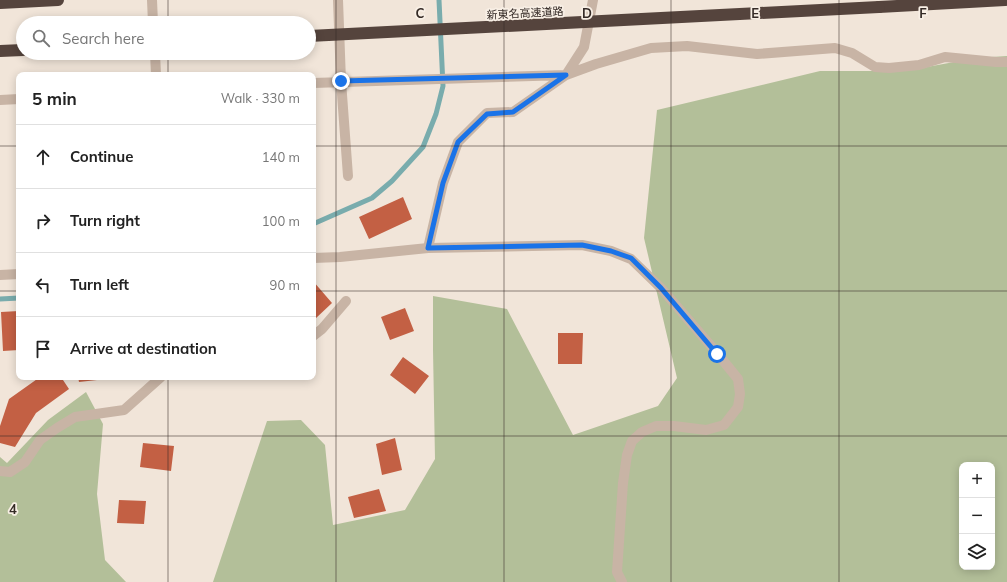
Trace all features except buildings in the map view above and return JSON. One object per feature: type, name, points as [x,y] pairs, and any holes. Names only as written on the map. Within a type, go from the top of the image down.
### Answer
[{"type":"highway","points":[[0,3],[58,0]]},
{"type":"highway","name":"新東名高速道路","points":[[316,36],[1005,0]]},
{"type":"highway","points":[[0,51],[16,50]]},
{"type":"street","points":[[152,0],[153,16]]},
{"type":"street","points":[[338,0],[341,81],[348,176]]},
{"type":"street","points":[[566,75],[584,47],[593,0]]},
{"type":"street","points":[[428,248],[443,183],[458,142],[487,114],[513,112],[566,75],[596,64],[651,48],[680,47],[757,54],[835,48],[852,53],[875,67],[889,68],[919,65],[946,57],[1007,62]]},
{"type":"street","points":[[155,60],[156,72]]},
{"type":"street","points":[[316,83],[566,75]]},
{"type":"street","points":[[0,100],[16,99]]},
{"type":"street","points":[[316,258],[340,257],[428,248],[582,245],[611,251],[631,258],[661,288],[738,379],[740,394],[738,407],[724,425],[706,430],[674,426],[656,426],[642,432],[632,441],[627,455],[623,482],[617,572],[622,582]]},
{"type":"street","points":[[0,275],[16,274]]},
{"type":"street","points":[[316,334],[322,329],[346,301]]},
{"type":"street","points":[[0,471],[10,472],[25,462],[40,440],[75,417],[124,410],[158,380]]},
{"type":"green space","points":[[1007,56],[1007,582],[213,582],[267,421],[301,420],[325,445],[333,525],[405,510],[435,459],[433,296],[507,309],[573,435],[658,406],[677,378],[644,238],[657,110],[820,71],[905,71],[976,58]]},
{"type":"green space","points":[[86,392],[103,424],[97,494],[105,560],[126,582],[0,582],[0,457],[7,463],[48,420]]},
{"type":"waterway","points":[[316,223],[372,198],[392,181],[423,147],[436,114],[443,86],[439,0]]},
{"type":"waterway","points":[[0,299],[16,298]]},
{"type":"route","points":[[341,81],[566,75],[513,112],[487,114],[458,142],[443,183],[428,248],[582,245],[611,251],[631,258],[661,288],[717,354]]}]
